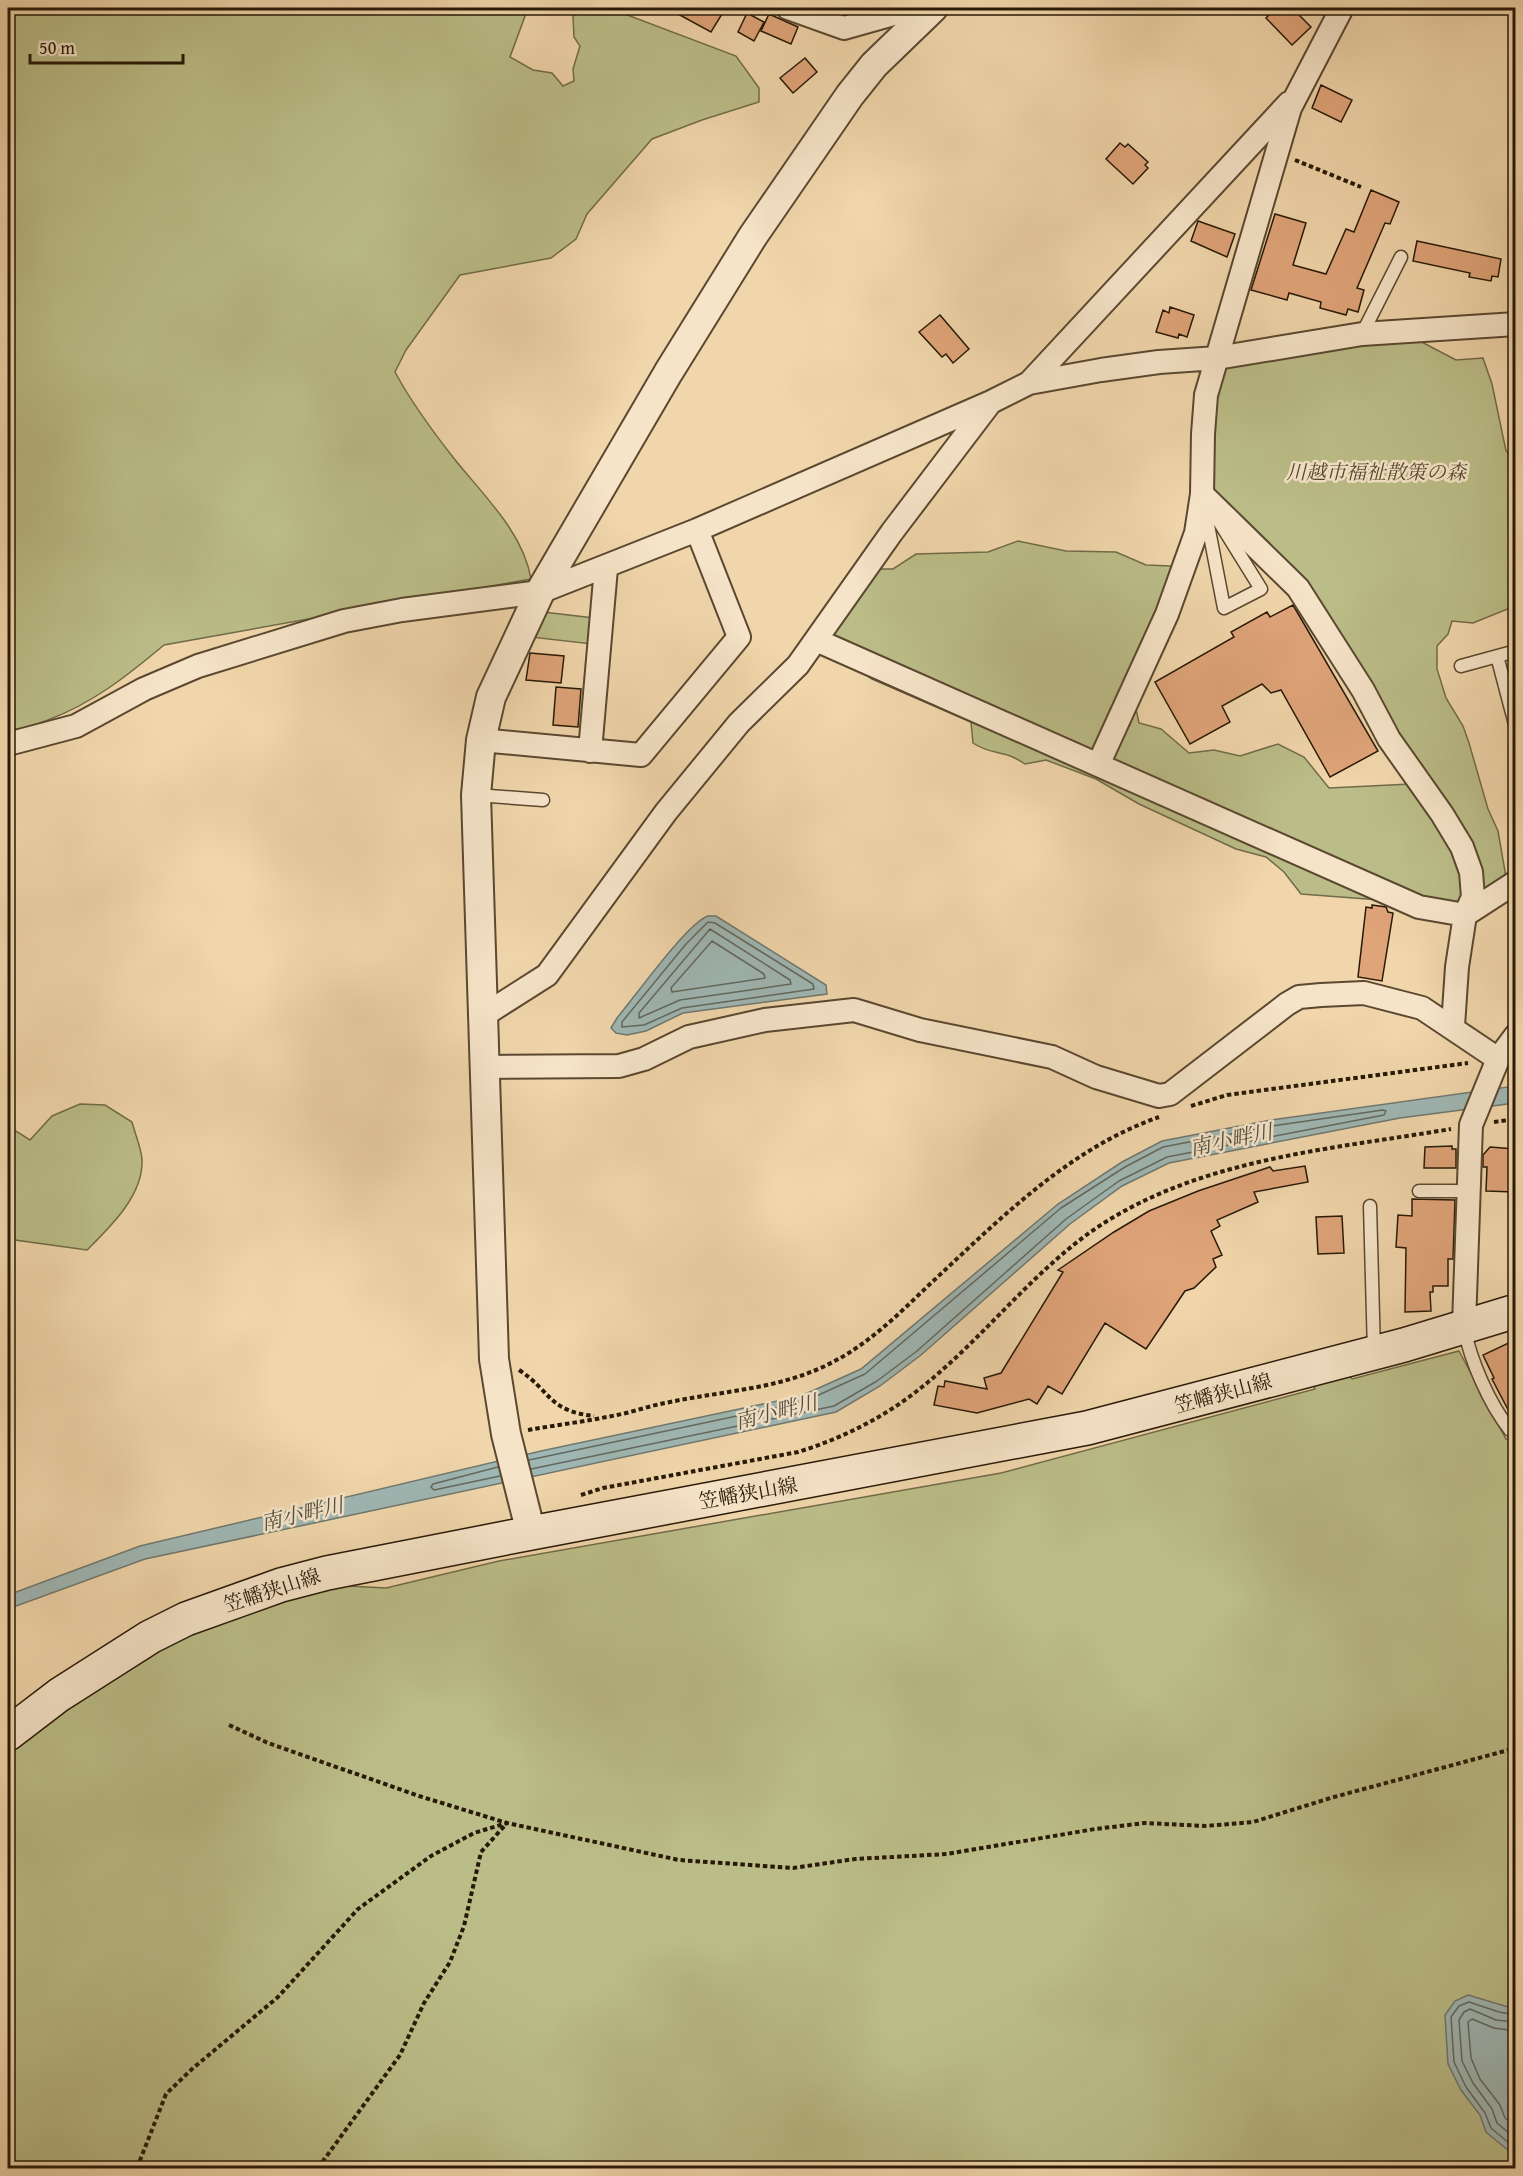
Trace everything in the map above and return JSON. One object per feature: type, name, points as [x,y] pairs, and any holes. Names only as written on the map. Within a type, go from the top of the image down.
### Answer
[{"type":"main road","name":"笠幡狭山線","points":[[8,1734],[59,1695],[107,1663],[186,1619],[281,1585],[528,1519],[1087,1428],[1374,1353],[1464,1325],[1512,1314]]},
{"type":"street","points":[[788,8],[844,27],[915,8]]},
{"type":"street","points":[[528,1519],[507,1437],[494,1359],[481,1017],[476,795],[481,740],[491,697],[540,592],[668,373],[753,236],[850,94],[874,65],[933,8]]},
{"type":"street","points":[[1098,765],[1140,667],[1167,614],[1196,533],[1202,494],[1206,395],[1296,95],[1342,8]]},
{"type":"street","points":[[1029,382],[1296,95]]},
{"type":"street","points":[[8,744],[76,726],[144,689],[198,666],[344,621],[402,610],[540,592],[606,568],[697,530],[991,402],[1029,382],[1159,362],[1217,358],[1362,334],[1515,324]]},
{"type":"street","points":[[481,1017],[547,975],[666,812],[739,723],[798,664],[892,532],[991,402]]},
{"type":"street","points":[[1202,494],[1298,588],[1363,690],[1389,739],[1442,814],[1462,847],[1472,872],[1473,897],[1465,915],[1457,967],[1453,1026]]},
{"type":"street","points":[[481,740],[641,755],[739,637],[697,530]]},
{"type":"street","points":[[590,751],[606,568]]},
{"type":"street","points":[[816,640],[1419,907],[1465,915],[1515,882]]},
{"type":"street","points":[[483,1066],[619,1066],[644,1059],[689,1037],[765,1020],[854,1010],[920,1030],[1052,1057],[1096,1077],[1159,1096],[1170,1094],[1299,997],[1364,993],[1422,1008],[1453,1026],[1498,1060]]},
{"type":"street","points":[[1464,1325],[1471,1125],[1498,1060],[1515,1035]]},
{"type":"lane","points":[[1362,334],[1401,257]]},
{"type":"lane","points":[[1202,494],[1261,589],[1224,608],[1218,574],[1202,494]]},
{"type":"lane","points":[[1461,666],[1515,651]]},
{"type":"lane","points":[[1497,656],[1515,728]]},
{"type":"lane","points":[[476,795],[543,800]]},
{"type":"lane","points":[[1419,1191],[1468,1191]]},
{"type":"lane","points":[[1370,1206],[1374,1353]]},
{"type":"lane","points":[[1464,1325],[1468,1347],[1501,1419],[1510,1430],[1515,1431]]},
{"type":"path","points":[[1277,153],[1361,187]]},
{"type":"path","points":[[1183,1109],[1227,1095],[1498,1060]]},
{"type":"path","points":[[507,1437],[666,1403],[778,1385],[810,1374],[847,1354],[880,1332],[1017,1204],[1053,1176],[1132,1127],[1163,1116]]},
{"type":"path","points":[[571,1498],[603,1488],[798,1452],[864,1426],[923,1386],[1047,1268],[1086,1236],[1170,1187],[1250,1164],[1471,1125]]},
{"type":"path","points":[[494,1359],[515,1366],[528,1376],[546,1397],[572,1414],[600,1417]]},
{"type":"path","points":[[229,1725],[268,1743],[419,1796],[507,1823],[679,1860],[793,1868],[855,1859],[947,1854],[1095,1828],[1144,1823],[1205,1826],[1253,1822],[1334,1797],[1515,1749]]},
{"type":"path","points":[[137,2169],[166,2094],[192,2069],[278,1997],[358,1909],[430,1856],[474,1833],[507,1823]]},
{"type":"path","points":[[318,2169],[400,2055],[424,2003],[450,1962],[460,1935],[481,1852],[507,1823]]},
{"type":"green space","points":[[8,8],[525,8],[525,16],[510,57],[533,70],[552,73],[563,86],[574,81],[573,69],[580,46],[574,37],[573,16],[586,8],[609,8],[736,56],[759,88],[759,102],[652,139],[587,214],[576,239],[551,258],[460,275],[406,350],[395,372],[429,425],[510,529],[526,561],[531,579],[164,645],[95,697],[48,720],[8,730]]},
{"type":"green space","name":"川越市福祉散策の森","points":[[1414,338],[1456,360],[1483,358],[1492,384],[1506,451],[1515,460],[1515,606],[1473,623],[1452,621],[1448,634],[1437,646],[1437,669],[1446,698],[1463,726],[1469,743],[1488,809],[1498,831],[1506,877],[1459,906],[1301,894],[1284,872],[1266,857],[1236,849],[1139,804],[1096,779],[1046,760],[1025,764],[1011,756],[980,747],[973,743],[971,722],[872,679],[837,654],[821,614],[873,569],[893,569],[916,554],[988,552],[1018,541],[1066,551],[1116,552],[1146,565],[1171,566],[1186,582],[1135,704],[1139,723],[1161,729],[1189,753],[1214,750],[1240,756],[1278,744],[1304,757],[1329,788],[1411,784],[1407,750],[1213,490],[1211,468],[1219,377],[1234,358]]},
{"type":"green space","points":[[543,612],[594,618],[592,644],[530,637]]},
{"type":"green space","points":[[80,1104],[105,1105],[132,1122],[142,1159],[141,1172],[132,1198],[115,1221],[87,1250],[8,1239],[8,1126],[30,1140],[52,1116]]},
{"type":"green space","points":[[1459,1351],[1506,1439],[1515,1439],[1515,2168],[8,2168],[8,1747],[14,1740],[151,1657],[157,1647],[186,1634],[329,1585],[386,1588],[499,1561],[1001,1473],[1315,1389],[1313,1384],[1349,1375],[1352,1379]]},
{"type":"water","points":[[708,916],[716,916],[826,985],[827,994],[683,1013],[646,1031],[627,1035],[616,1033],[611,1028],[617,1018],[674,946],[687,932]]},
{"type":"water","name":"南小畔川","points":[[1515,1086],[1515,1103],[1400,1118],[1169,1163],[1122,1186],[1070,1224],[921,1355],[880,1386],[836,1412],[145,1559],[8,1609],[8,1595],[140,1546],[541,1451],[801,1396],[861,1369],[1058,1204],[1122,1162],[1162,1141],[1271,1120]]},
{"type":"water","points":[[1468,1995],[1515,2009],[1515,2156],[1486,2132],[1480,2115],[1461,2090],[1448,2064],[1445,2015],[1455,2001]]},
{"type":"building","points":[[667,8],[710,8],[722,14],[711,32]]},
{"type":"building","points":[[1260,8],[1292,8],[1311,27],[1292,45],[1266,18],[1268,16]]},
{"type":"building","points":[[747,13],[764,22],[754,41],[738,32]]},
{"type":"building","points":[[769,14],[798,27],[791,44],[761,31]]},
{"type":"building","points":[[805,58],[817,72],[793,93],[780,78]]},
{"type":"building","points":[[1321,85],[1352,100],[1341,122],[1312,108]]},
{"type":"building","points":[[1120,143],[1125,147],[1128,144],[1148,162],[1145,165],[1148,168],[1133,184],[1106,159]]},
{"type":"building","points":[[1371,190],[1399,202],[1390,224],[1385,223],[1357,288],[1364,290],[1358,312],[1348,309],[1346,315],[1320,308],[1321,302],[1289,293],[1287,300],[1251,290],[1275,214],[1306,223],[1293,265],[1326,274],[1346,229],[1354,232]]},
{"type":"building","points":[[1198,221],[1235,234],[1227,257],[1191,241]]},
{"type":"building","points":[[1417,241],[1501,259],[1498,277],[1492,276],[1491,281],[1469,277],[1470,273],[1413,261]]},
{"type":"building","points":[[1170,307],[1194,315],[1187,337],[1179,334],[1178,338],[1156,332],[1163,310],[1169,313]]},
{"type":"building","points":[[940,315],[969,349],[953,363],[946,354],[942,357],[919,332]]},
{"type":"building","points":[[1293,605],[1378,751],[1330,777],[1281,690],[1271,693],[1262,684],[1222,706],[1230,722],[1190,744],[1155,682],[1234,637],[1231,632],[1267,612],[1270,617]]},
{"type":"building","points":[[530,653],[564,656],[561,683],[526,680]]},
{"type":"building","points":[[556,687],[581,689],[578,727],[553,725]]},
{"type":"building","points":[[1372,905],[1386,907],[1388,912],[1393,913],[1382,981],[1358,977],[1366,907],[1372,908]]},
{"type":"building","points":[[1452,1146],[1452,1149],[1456,1149],[1456,1168],[1424,1168],[1425,1147]]},
{"type":"building","points":[[1490,1147],[1515,1149],[1515,1192],[1486,1191],[1487,1167],[1483,1167],[1483,1155]]},
{"type":"building","points":[[1305,1166],[1308,1182],[1254,1192],[1258,1202],[1217,1220],[1220,1226],[1211,1231],[1222,1255],[1213,1259],[1216,1267],[1194,1288],[1185,1291],[1146,1349],[1105,1323],[1062,1394],[1048,1386],[1037,1404],[1029,1399],[977,1413],[934,1405],[938,1386],[944,1387],[945,1381],[987,1389],[984,1378],[1001,1373],[1063,1272],[1058,1270],[1114,1232],[1149,1211],[1198,1191],[1270,1167],[1273,1171]]},
{"type":"building","points":[[1412,1199],[1455,1200],[1453,1259],[1448,1259],[1448,1286],[1433,1286],[1433,1292],[1430,1292],[1431,1311],[1405,1312],[1406,1248],[1396,1247],[1398,1215],[1412,1216]]},
{"type":"building","points":[[1342,1216],[1344,1253],[1318,1254],[1316,1217]]},
{"type":"building","points":[[1515,1340],[1515,1423],[1492,1379],[1494,1378],[1483,1355]]}]
